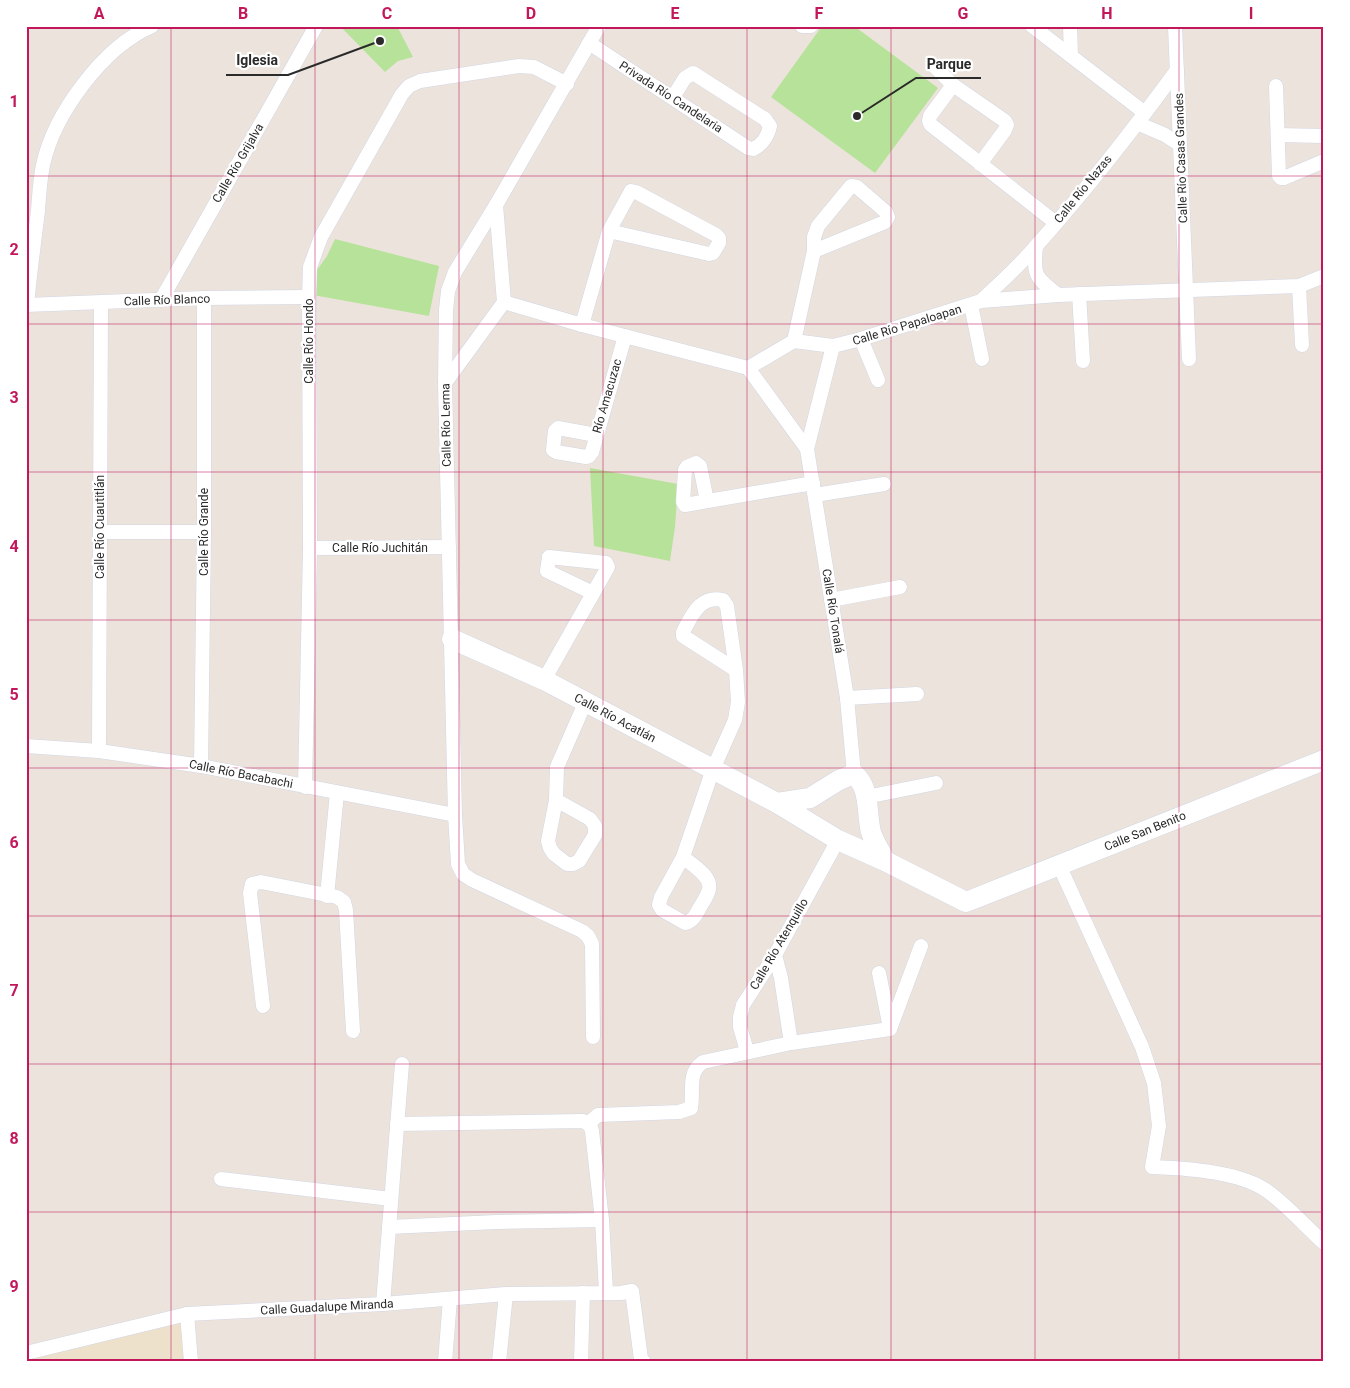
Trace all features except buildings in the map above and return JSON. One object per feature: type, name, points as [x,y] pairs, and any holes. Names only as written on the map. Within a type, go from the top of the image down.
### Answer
[{"type":"street","points":[[26,305],[43,165],[57,128],[75,94],[104,60],[140,32],[152,26]]},
{"type":"street","name":"Calle Río Grijalva","points":[[161,300],[316,26]]},
{"type":"street","name":"Calle Río Lerma","points":[[593,1037],[592,944],[588,936],[582,931],[472,880],[463,874],[458,864],[455,815],[445,383],[448,291],[455,272],[567,84],[599,26]]},
{"type":"street","points":[[802,26],[811,26]]},
{"type":"street","points":[[1032,26],[1071,56],[1141,118],[1180,145]]},
{"type":"street","points":[[1070,26],[1071,56]]},
{"type":"street","name":"Calle Río Casas Grandes","points":[[1175,26],[1189,359]]},
{"type":"street","name":"Privada Río Candelaria","points":[[589,43],[748,148],[753,149],[759,146],[769,133],[770,126],[765,120],[693,73],[685,78],[673,97]]},
{"type":"street","name":"Calle Río Hondo","points":[[305,786],[310,548],[309,297],[310,267],[321,237],[402,94],[409,86],[420,81],[519,66],[534,67],[567,84]]},
{"type":"street","points":[[934,66],[953,85],[1005,121],[1007,125],[1006,130],[980,164]]},
{"type":"street","name":"Calle Río Nazas","points":[[976,303],[1036,246],[1056,223],[1141,118],[1177,70]]},
{"type":"street","points":[[953,85],[930,116],[929,121],[931,125],[1056,223]]},
{"type":"street","points":[[1276,86],[1278,176],[1280,178],[1324,161]]},
{"type":"street","points":[[1278,136],[1324,136]]},
{"type":"street","points":[[504,302],[582,325],[748,368],[794,341],[818,226],[851,186],[857,187],[886,212],[888,217],[885,222],[814,251]]},
{"type":"street","points":[[582,325],[610,231],[631,191],[719,238],[716,250],[709,254],[610,231]]},
{"type":"street","points":[[445,383],[504,302],[496,205]]},
{"type":"street","points":[[1036,246],[1034,267],[1038,276],[1058,295]]},
{"type":"street","name":"Calle Río Papaloapan","points":[[794,341],[833,346],[861,340],[976,303],[1058,295],[1298,286],[1324,276]]},
{"type":"street","points":[[1298,286],[1302,345]]},
{"type":"street","points":[[1080,294],[1083,361]]},
{"type":"street","name":"Calle Río Blanco","points":[[26,305],[204,298],[309,297]]},
{"type":"street","name":"Calle Río Grande","points":[[200,766],[204,532],[204,298]]},
{"type":"street","name":"Calle Río Cuautitlán","points":[[99,751],[101,303]]},
{"type":"street","points":[[976,303],[982,359]]},
{"type":"street","name":"Río Amacuzac","points":[[596,435],[558,428],[555,431],[553,450],[589,456],[596,435],[625,336]]},
{"type":"street","points":[[861,340],[878,380]]},
{"type":"street","name":"Calle Río Tonalá","points":[[833,346],[807,449],[848,698],[854,774]]},
{"type":"street","name":"Calle Río Tonalá","points":[[748,368],[807,449]]},
{"type":"street","points":[[707,501],[814,489],[884,484]]},
{"type":"street","points":[[100,532],[204,532]]},
{"type":"street","name":"Calle Río Juchitán","points":[[310,548],[450,547]]},
{"type":"street","points":[[831,600],[900,587]]},
{"type":"street","points":[[544,680],[594,593]]},
{"type":"street","points":[[683,857],[713,770],[735,720],[738,702],[736,670],[726,606],[723,600],[718,599],[704,602],[696,609],[683,632],[683,636],[736,670]]},
{"type":"street","name":"Calle Río Acatlán","points":[[452,639],[544,680],[777,803],[808,823],[847,844],[885,860],[966,902]]},
{"type":"street","points":[[848,698],[918,694]]},
{"type":"street","points":[[556,800],[590,819],[595,826],[595,835],[579,861],[573,864],[567,864],[554,854],[548,841],[556,800],[556,767],[585,703]]},
{"type":"street","name":"Calle Río Bacabachi","points":[[26,746],[99,751],[200,766],[455,815]]},
{"type":"street","name":"Calle San Benito","points":[[966,902],[1324,760]]},
{"type":"street","points":[[777,803],[810,798],[839,780],[854,774],[862,784],[866,797],[871,832],[885,860]]},
{"type":"street","points":[[866,797],[936,783]]},
{"type":"street","points":[[327,896],[337,793]]},
{"type":"street","points":[[808,823],[810,798]]},
{"type":"street","points":[[847,844],[864,841],[871,832]]},
{"type":"street","name":"Calle Río Atenquillo","points":[[747,1051],[740,1027],[743,1005],[774,954],[847,844]]},
{"type":"street","points":[[1059,865],[1142,1048],[1154,1083],[1159,1126],[1152,1167],[1182,1168],[1240,1179],[1266,1190],[1324,1242]]},
{"type":"street","points":[[263,1006],[250,893],[252,884],[261,882],[337,897],[344,902],[346,910],[353,1031]]},
{"type":"street","points":[[890,1029],[921,946]]},
{"type":"street","points":[[774,954],[782,978],[791,1043]]},
{"type":"street","points":[[879,973],[890,1029]]},
{"type":"street","points":[[588,1124],[598,1115],[679,1112],[691,1108],[693,1074],[696,1067],[704,1062],[747,1051],[791,1043],[890,1029]]},
{"type":"street","points":[[383,1304],[402,1064]]},
{"type":"street","points":[[397,1124],[583,1121],[588,1124],[592,1131],[602,1220],[606,1292]]},
{"type":"street","points":[[221,1179],[391,1199]]},
{"type":"street","points":[[389,1227],[602,1220]]},
{"type":"street","name":"Calle Guadalupe Miranda","points":[[26,1353],[188,1314],[383,1304],[506,1294],[632,1291],[644,1362]]},
{"type":"street","points":[[582,1362],[583,1293]]},
{"type":"street","points":[[499,1362],[506,1294]]},
{"type":"street","points":[[446,1362],[450,1299]]},
{"type":"street","points":[[188,1314],[191,1362]]},
{"type":"shaded area","points":[[184,1317],[190,1362],[26,1362],[26,1345]]},
{"type":"green space","points":[[340,26],[397,26],[413,57],[398,61],[385,72]]},
{"type":"green space","points":[[822,26],[854,26],[938,88],[875,173],[771,97]]},
{"type":"green space","points":[[335,239],[439,266],[429,316],[313,295],[312,277],[327,256]]},
{"type":"green space","points":[[590,468],[678,484],[670,561],[594,546]]},
{"type":"place","name":"Iglesia","points":[[380,41]]},
{"type":"place","name":"Parque","points":[[857,116]]}]
